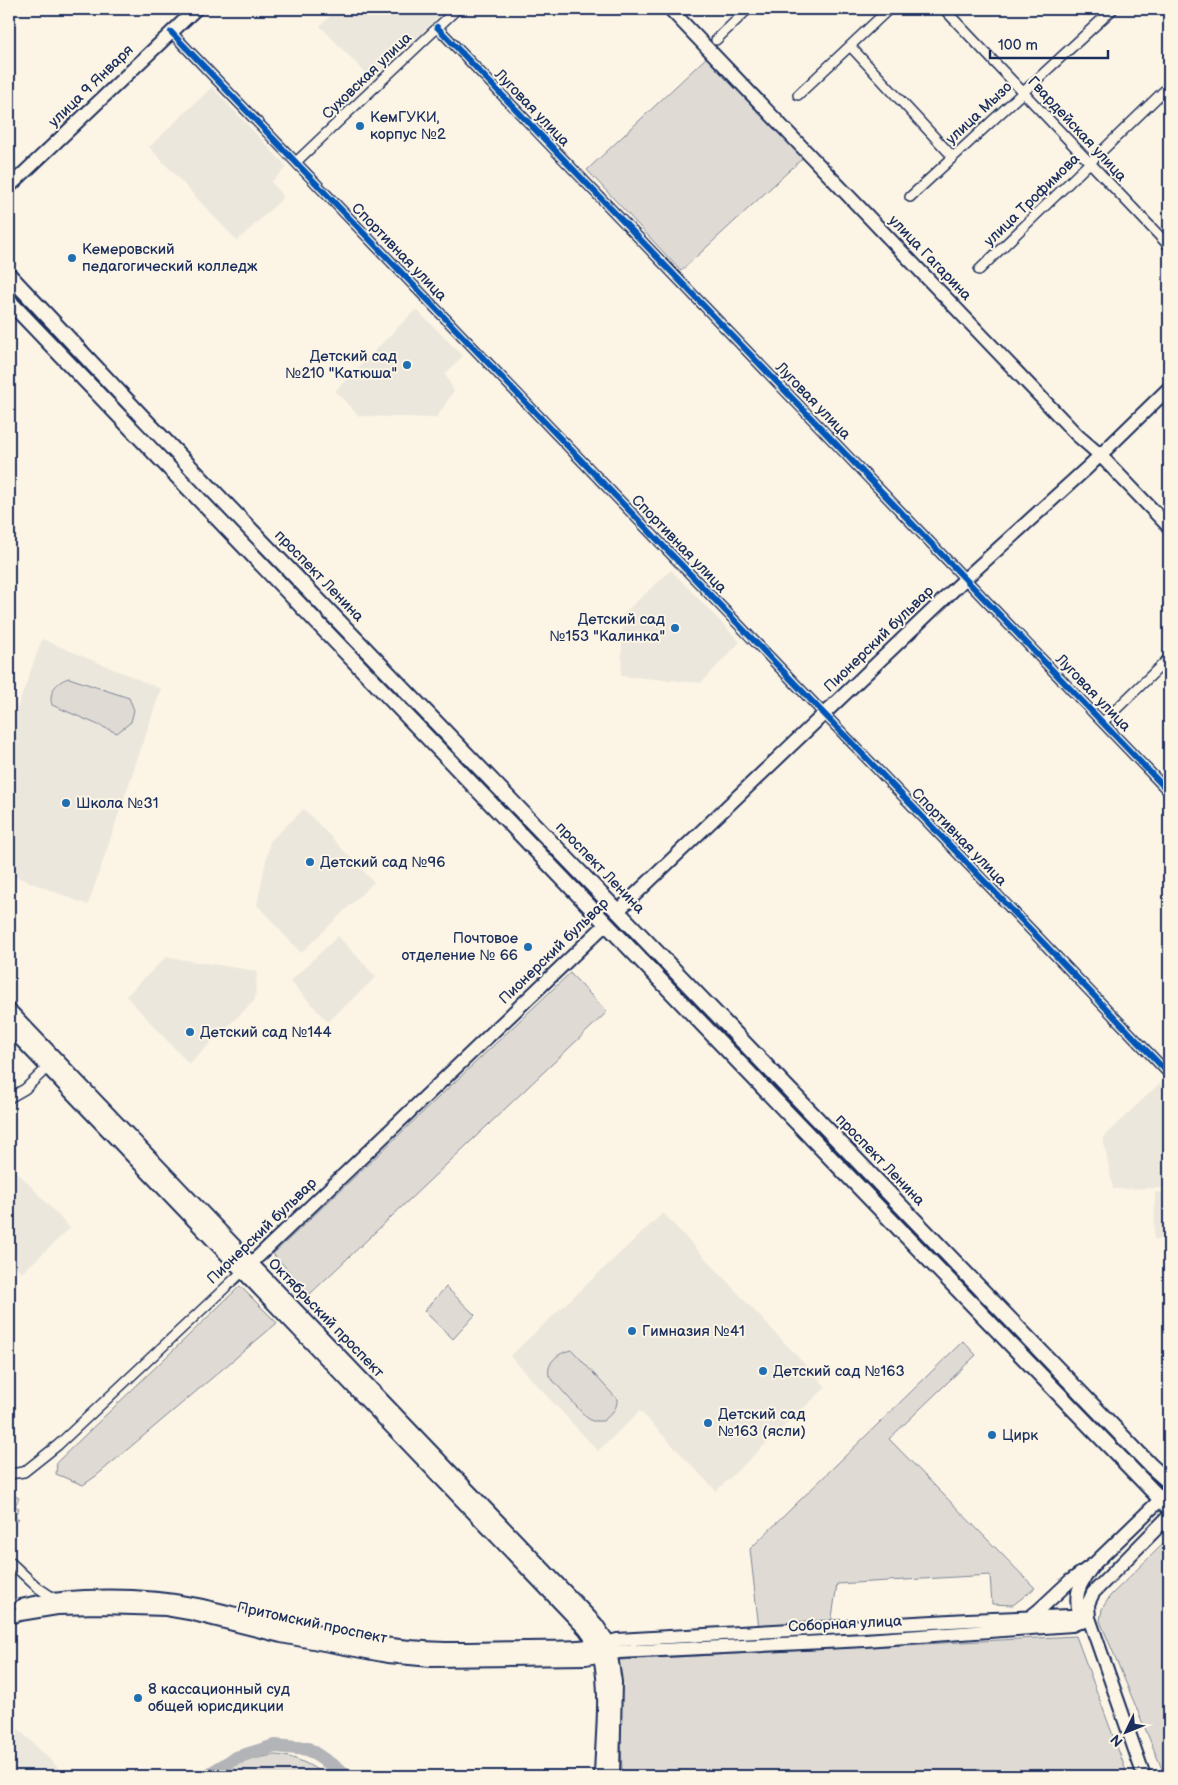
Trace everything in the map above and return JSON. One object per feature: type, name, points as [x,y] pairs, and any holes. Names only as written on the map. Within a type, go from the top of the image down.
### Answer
[{"type":"main road","name":"улица 9 Января","points":[[9,187],[196,9]]},
{"type":"main road","name":"улица Гагарина","points":[[670,9],[1077,435],[1100,455],[1169,527]]},
{"type":"main road","name":"проспект Ленина","points":[[9,275],[287,567],[1151,1466],[1169,1482]]},
{"type":"main road","points":[[9,302],[606,924],[1166,1499],[1029,1618]]},
{"type":"main road","name":"Пионерский бульвар","points":[[247,1267],[966,578],[1100,455],[1169,388]]},
{"type":"main road","points":[[276,580],[287,567]]},
{"type":"main road","name":"Октябрьский проспект","points":[[9,1010],[247,1267]]},
{"type":"main road","name":"Октябрьский проспект","points":[[9,1026],[585,1612],[595,1624],[604,1649]]},
{"type":"main road","points":[[1136,1776],[1083,1619],[1088,1604],[1097,1589],[1169,1516]]},
{"type":"main road","points":[[1094,1563],[1080,1583],[1076,1606],[1083,1619],[1144,1776]]},
{"type":"main road","name":"Притомский проспект","points":[[9,1609],[55,1599],[106,1597],[171,1601],[197,1605],[284,1626],[383,1644],[428,1649],[582,1647],[604,1649]]},
{"type":"main road","name":"Притомский проспект","points":[[9,1617],[57,1608],[153,1608],[189,1613],[290,1638],[374,1654],[414,1659],[586,1658],[604,1649]]},
{"type":"main road","name":"Соборная улица","points":[[604,1649],[617,1640],[1029,1618],[1083,1619]]},
{"type":"main road","name":"Соборная улица","points":[[604,1649],[619,1652],[865,1640],[1072,1626],[1083,1619]]},
{"type":"main road","points":[[602,1776],[605,1684],[604,1649]]},
{"type":"main road","points":[[604,1649],[614,1682],[612,1776]]},
{"type":"street","name":"Суховская улица","points":[[296,162],[457,9]]},
{"type":"street","points":[[716,40],[748,9]]},
{"type":"street","points":[[798,95],[889,9]]},
{"type":"street","name":"Гвардейская улица","points":[[944,9],[1169,246]]},
{"type":"street","name":"улица Мызо","points":[[910,197],[1112,9]]},
{"type":"street","name":"Луговая улица","points":[[437,27],[1169,792]]},
{"type":"street","name":"Спортивная улица","points":[[171,32],[1169,1074]]},
{"type":"street","points":[[850,46],[953,157]]},
{"type":"street","name":"улица Трофимова","points":[[978,270],[1169,86]]},
{"type":"street","points":[[1104,722],[1169,658]]},
{"type":"street","points":[[9,1098],[25,1089],[48,1067]]},
{"type":"street","name":"Пионерский бульвар","points":[[9,1474],[24,1472],[58,1445],[247,1267]]},
{"type":"street","points":[[9,1561],[37,1587],[55,1599]]},
{"type":"shaded area","points":[[337,9],[447,9],[372,80],[320,26]]},
{"type":"shaded area","points":[[710,54],[805,156],[681,271],[587,170]]},
{"type":"shaded area","points":[[212,87],[287,167],[271,182],[284,197],[237,241],[149,147]]},
{"type":"shaded area","name":"Детский сад №210 \"Катюша\"","points":[[416,309],[463,356],[445,374],[454,391],[436,418],[359,416],[335,391]]},
{"type":"shaded area","name":"Детский сад №153 \"Калинка\"","points":[[671,570],[740,642],[701,683],[621,676],[623,614]]},
{"type":"shaded area","name":"Школа №31","points":[[42,639],[161,689],[88,905],[9,874],[9,731]]},
{"type":"shaded area","points":[[69,678],[129,698],[134,710],[131,722],[117,733],[52,705],[51,696],[54,688],[57,684]]},
{"type":"shaded area","name":"Детский сад №96","points":[[304,809],[374,882],[301,953],[257,905],[270,841]]},
{"type":"shaded area","points":[[338,936],[376,977],[328,1022],[290,981]]},
{"type":"shaded area","name":"Детский сад №144","points":[[166,957],[257,971],[255,1000],[189,1064],[126,996]]},
{"type":"shaded area","points":[[570,973],[607,1012],[310,1294],[273,1254]]},
{"type":"shaded area","points":[[1160,1083],[1169,1093],[1169,1188],[1113,1189],[1103,1137]]},
{"type":"shaded area","points":[[9,1163],[70,1228],[22,1273],[9,1260]]},
{"type":"shaded area","points":[[1155,1192],[1169,1192],[1169,1239],[1154,1239]]},
{"type":"shaded area","name":"Гимназия №41","points":[[663,1213],[826,1387],[716,1491],[640,1411],[598,1451],[510,1356]]},
{"type":"shaded area","points":[[240,1286],[277,1323],[83,1485],[56,1474],[57,1462]]},
{"type":"shaded area","points":[[446,1287],[475,1315],[453,1339],[424,1311]]},
{"type":"shaded area","points":[[963,1341],[976,1355],[889,1439],[1035,1588],[1013,1605],[992,1604],[990,1575],[837,1584],[831,1624],[759,1629],[750,1549]]},
{"type":"shaded area","points":[[572,1350],[617,1399],[615,1409],[603,1421],[592,1421],[586,1417],[549,1376],[550,1366],[554,1358]]},
{"type":"shaded area","points":[[11,1494],[19,1498],[15,1506],[19,1508],[15,1516],[19,1519],[9,1522],[9,1495]]},
{"type":"shaded area","points":[[1166,1541],[1169,1544],[1169,1776],[1165,1776],[1100,1621],[1102,1609],[1110,1596]]},
{"type":"shaded area","points":[[1076,1636],[1128,1776],[622,1776],[619,1660]]},
{"type":"shaded area","points":[[9,1720],[67,1776],[9,1776]]},
{"type":"shaded area","points":[[275,1755],[296,1759],[327,1776],[212,1776],[242,1762]]},
{"type":"waterway","points":[[207,1776],[236,1758],[275,1746],[308,1749],[348,1776]]},
{"type":"tram line","points":[[1169,1462],[1163,1481],[1164,1490],[1169,1499]]},
{"type":"cycle path","points":[[437,27],[1169,792]]},
{"type":"cycle path","points":[[171,32],[1169,1074]]},
{"type":"place","name":"КемГУКИ, корпус №2","points":[[360,126]]},
{"type":"place","name":"Кемеровский педагогический колледж","points":[[72,258]]},
{"type":"place","name":"Детский сад №210 \"Катюша\"","points":[[407,365]]},
{"type":"place","name":"Детский сад №153 \"Калинка\"","points":[[675,628]]},
{"type":"place","name":"Школа №31","points":[[66,803]]},
{"type":"place","name":"Детский сад №96","points":[[310,862]]},
{"type":"place","name":"Почтовое отделение № 66","points":[[528,947]]},
{"type":"place","name":"Детский сад №144","points":[[190,1032]]},
{"type":"place","name":"Гимназия №41","points":[[632,1331]]},
{"type":"place","name":"Детский сад №163","points":[[763,1371]]},
{"type":"place","name":"Детский сад №163 (ясли)","points":[[708,1423]]},
{"type":"place","name":"Цирк","points":[[992,1435]]},
{"type":"place","name":"8 кассационный суд общей юрисдикции","points":[[138,1698]]}]
